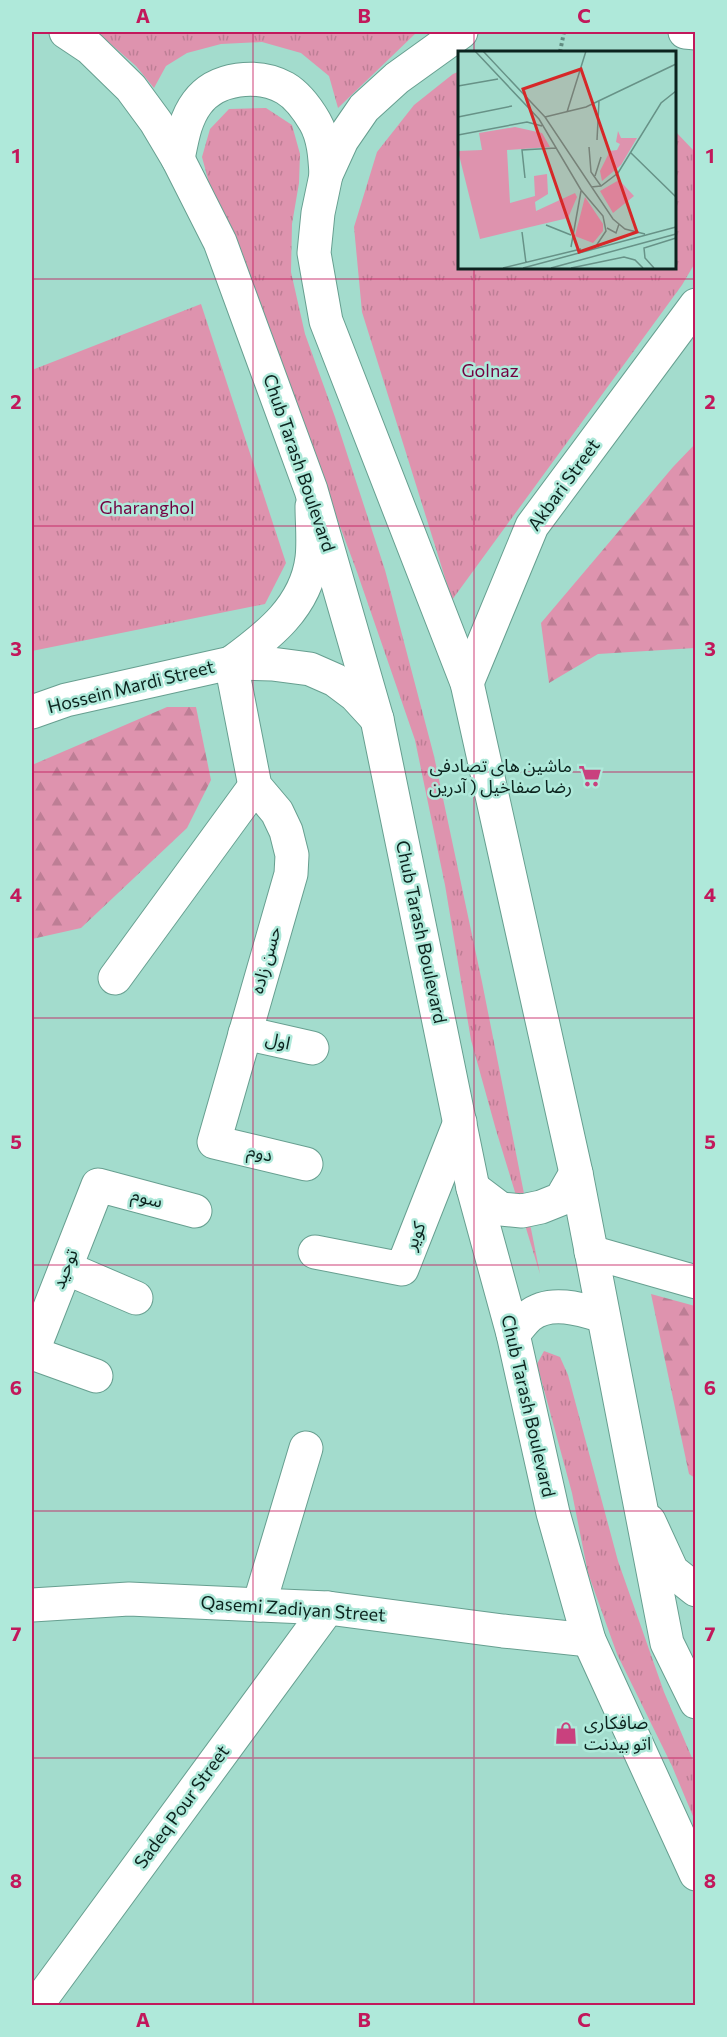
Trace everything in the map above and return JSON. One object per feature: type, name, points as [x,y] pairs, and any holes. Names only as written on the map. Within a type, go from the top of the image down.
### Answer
[{"type":"main road","name":"Chub Tarash Boulevard","points":[[66,32],[90,48],[131,88],[156,122],[178,159],[220,242],[311,489],[376,719],[473,1188],[513,1334],[553,1513],[589,1640],[696,1874]]},
{"type":"main road","points":[[461,32],[397,78],[364,108],[342,140],[326,175],[318,213],[314,253],[326,321],[467,683],[576,1173],[667,1642],[696,1702]]},
{"type":"main road","points":[[685,32],[696,33]]},
{"type":"main road","points":[[178,159],[183,134],[198,101],[228,81],[243,79],[268,82],[285,88],[304,106],[319,132],[324,148],[326,175]]},
{"type":"main road","name":"Akbari Street","points":[[467,683],[531,525],[696,305]]},
{"type":"main road","name":"Hossein Mardi Street","points":[[231,663],[268,636],[282,622],[303,587],[312,558],[311,489]]},
{"type":"main road","name":"Hossein Mardi Street","points":[[32,712],[66,700],[231,663],[273,664],[310,669],[335,680],[355,695],[376,719]]},
{"type":"main road","name":"حسن زاده","points":[[214,1142],[291,874],[292,855],[286,831],[277,812],[255,786],[231,663]]},
{"type":"main road","points":[[115,978],[255,786]]},
{"type":"main road","name":"اول","points":[[245,1033],[312,1048]]},
{"type":"main road","name":"کویر","points":[[315,1252],[402,1269],[460,1122]]},
{"type":"main road","name":"دوم","points":[[214,1142],[306,1164]]},
{"type":"main road","points":[[473,1188],[501,1209],[522,1211],[561,1199],[576,1173]]},
{"type":"main road","name":"سوم","points":[[99,1185],[195,1211]]},
{"type":"main road","name":"توحید","points":[[32,1353],[99,1185]]},
{"type":"main road","points":[[591,1252],[696,1282]]},
{"type":"main road","points":[[66,1268],[136,1298]]},
{"type":"main road","points":[[513,1334],[529,1315],[547,1308],[578,1308],[603,1316]]},
{"type":"main road","points":[[32,1353],[96,1376]]},
{"type":"main road","points":[[259,1605],[306,1448]]},
{"type":"main road","points":[[642,1507],[672,1570],[696,1590]]},
{"type":"main road","name":"Qasemi Zadiyan Street","points":[[32,1605],[129,1599],[328,1608],[589,1640]]},
{"type":"main road","name":"Sadeq Pour Street","points":[[36,2006],[328,1608]]},
{"type":"path","points":[[560,51],[564,32]]},
{"type":"green space","points":[[97,32],[417,32],[338,108],[329,76],[301,53],[262,42],[221,44],[187,53],[166,66],[154,88],[136,66]]},
{"type":"green space","name":"Golnaz","points":[[458,72],[458,268],[676,268],[676,132],[695,152],[695,263],[682,285],[452,600],[362,312],[354,227],[377,152],[414,105]]},
{"type":"green space","points":[[266,108],[292,125],[300,154],[299,183],[292,224],[291,272],[305,334],[385,570],[434,756],[540,1274],[471,1040],[445,885],[415,740],[357,572],[266,327],[213,198],[202,157],[210,129],[229,109]]},
{"type":"green space","name":"Gharanghol","points":[[201,304],[286,563],[265,604],[32,651],[32,370]]},
{"type":"green space","points":[[695,444],[695,648],[598,654],[549,683],[541,623]]},
{"type":"green space","points":[[167,707],[196,707],[211,780],[187,828],[81,928],[32,939],[32,765]]},
{"type":"green space","points":[[651,1294],[695,1306],[695,1478],[689,1474]]},
{"type":"green space","points":[[544,1351],[560,1357],[568,1375],[618,1561],[664,1692],[695,1765],[695,1821],[672,1766],[617,1654],[588,1573],[572,1493],[537,1364]]},
{"type":"place","name":"ماشین های تصادفی رضا صفاخیل ( آدرین","points":[[590,776]]},
{"type":"place","name":"صافکاری اتو بیدنت","points":[[566,1733]]}]
